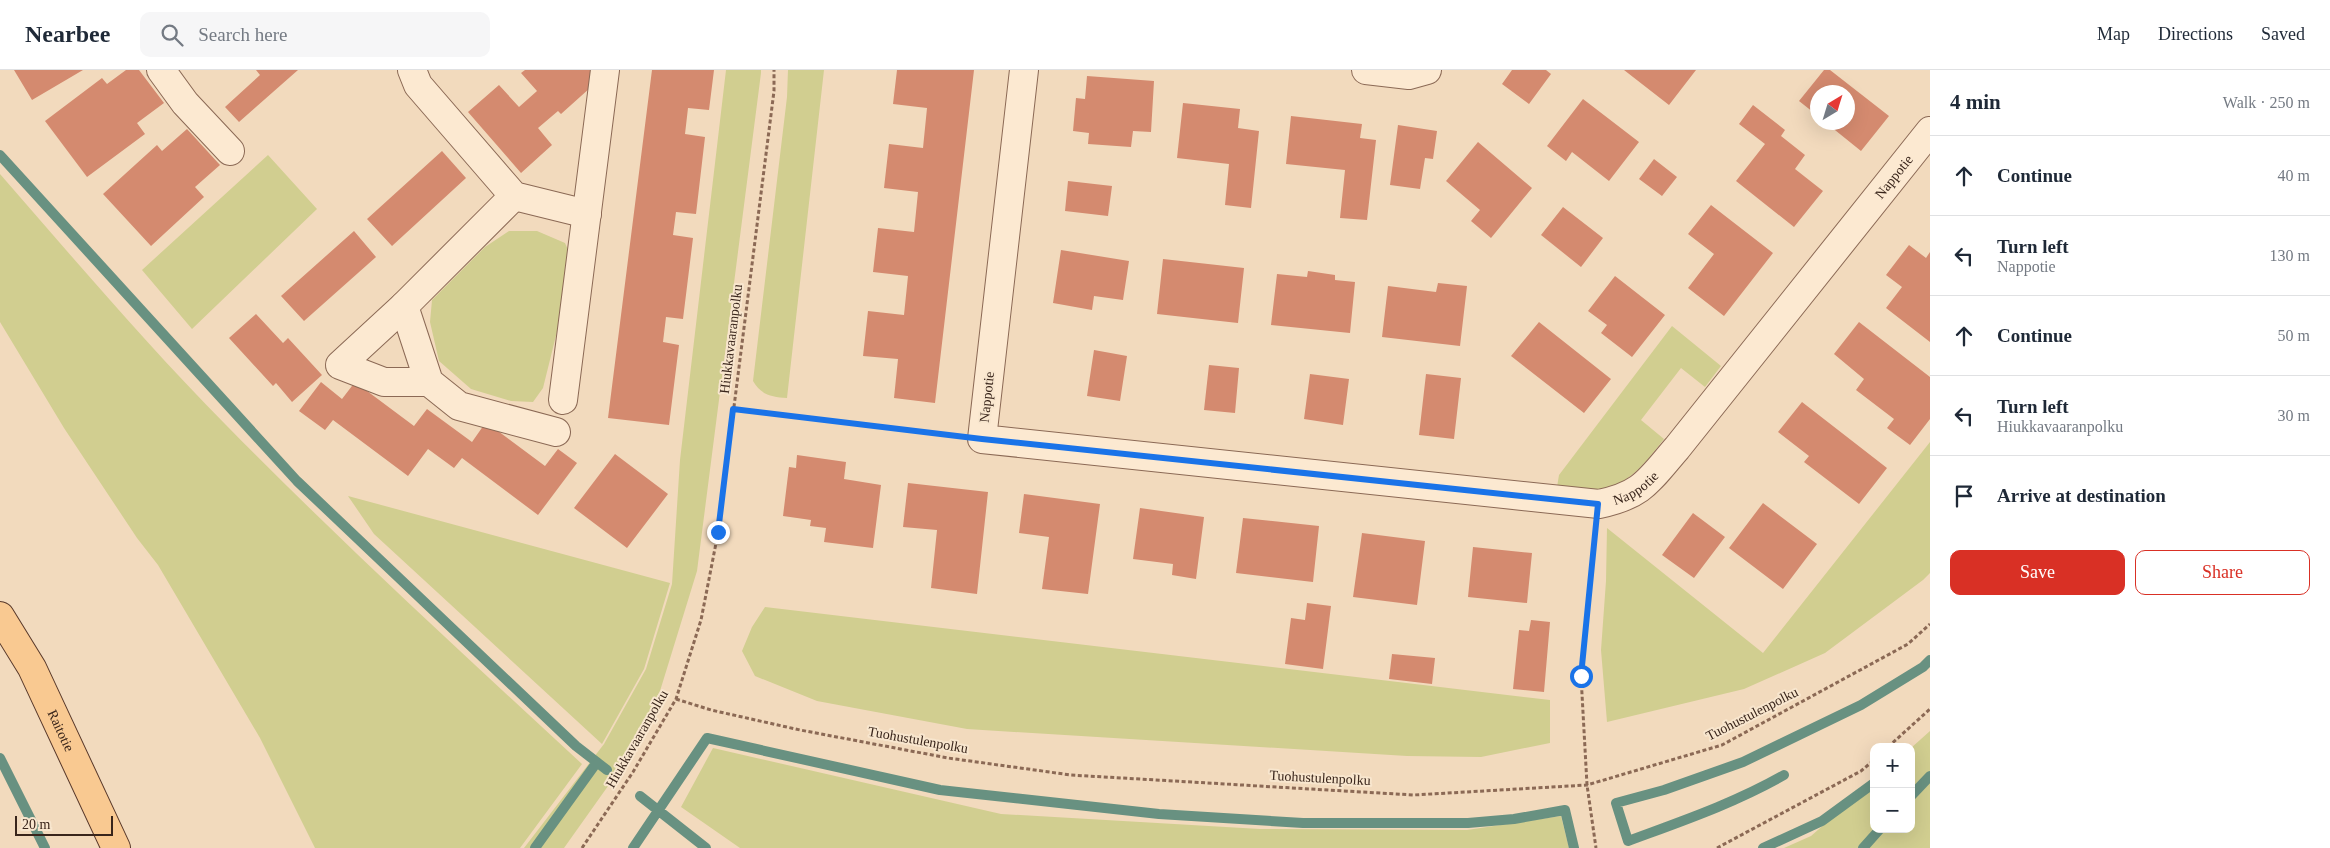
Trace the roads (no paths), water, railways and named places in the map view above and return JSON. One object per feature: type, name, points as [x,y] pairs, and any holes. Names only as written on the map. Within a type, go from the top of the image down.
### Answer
[{"type":"main road","name":"Raitotie","points":[[0,616],[32,668],[116,848]]},
{"type":"street","points":[[161,70],[185,103],[230,150]]},
{"type":"street","points":[[412,70],[418,85],[514,196],[586,214]]},
{"type":"street","points":[[562,400],[605,70]]},
{"type":"street","name":"Nappotie","points":[[1024,70],[982,439],[1598,504],[1621,500],[1642,489],[1677,448],[1930,131]]},
{"type":"street","points":[[1366,70],[1409,75],[1427,70]]},
{"type":"street","points":[[429,382],[384,382],[340,365],[404,306],[514,196]]},
{"type":"street","points":[[404,306],[429,382],[459,406],[556,432]]},
{"type":"waterway","points":[[0,155],[297,481],[576,746],[607,770]]},
{"type":"waterway","points":[[1784,775],[1727,803],[1628,841],[1616,803],[1664,790],[1743,762],[1861,705],[1923,667],[1930,660]]},
{"type":"waterway","points":[[633,848],[707,738],[940,790],[1159,814],[1303,823],[1468,823],[1514,819],[1565,810],[1574,848]]},
{"type":"waterway","points":[[0,758],[45,848]]},
{"type":"waterway","points":[[535,848],[597,762]]},
{"type":"waterway","points":[[1915,792],[1930,776]]},
{"type":"waterway","points":[[1763,848],[1822,821],[1870,786]]},
{"type":"waterway","points":[[640,796],[706,848]]},
{"type":"waterway","points":[[1863,848],[1876,833]]}]
